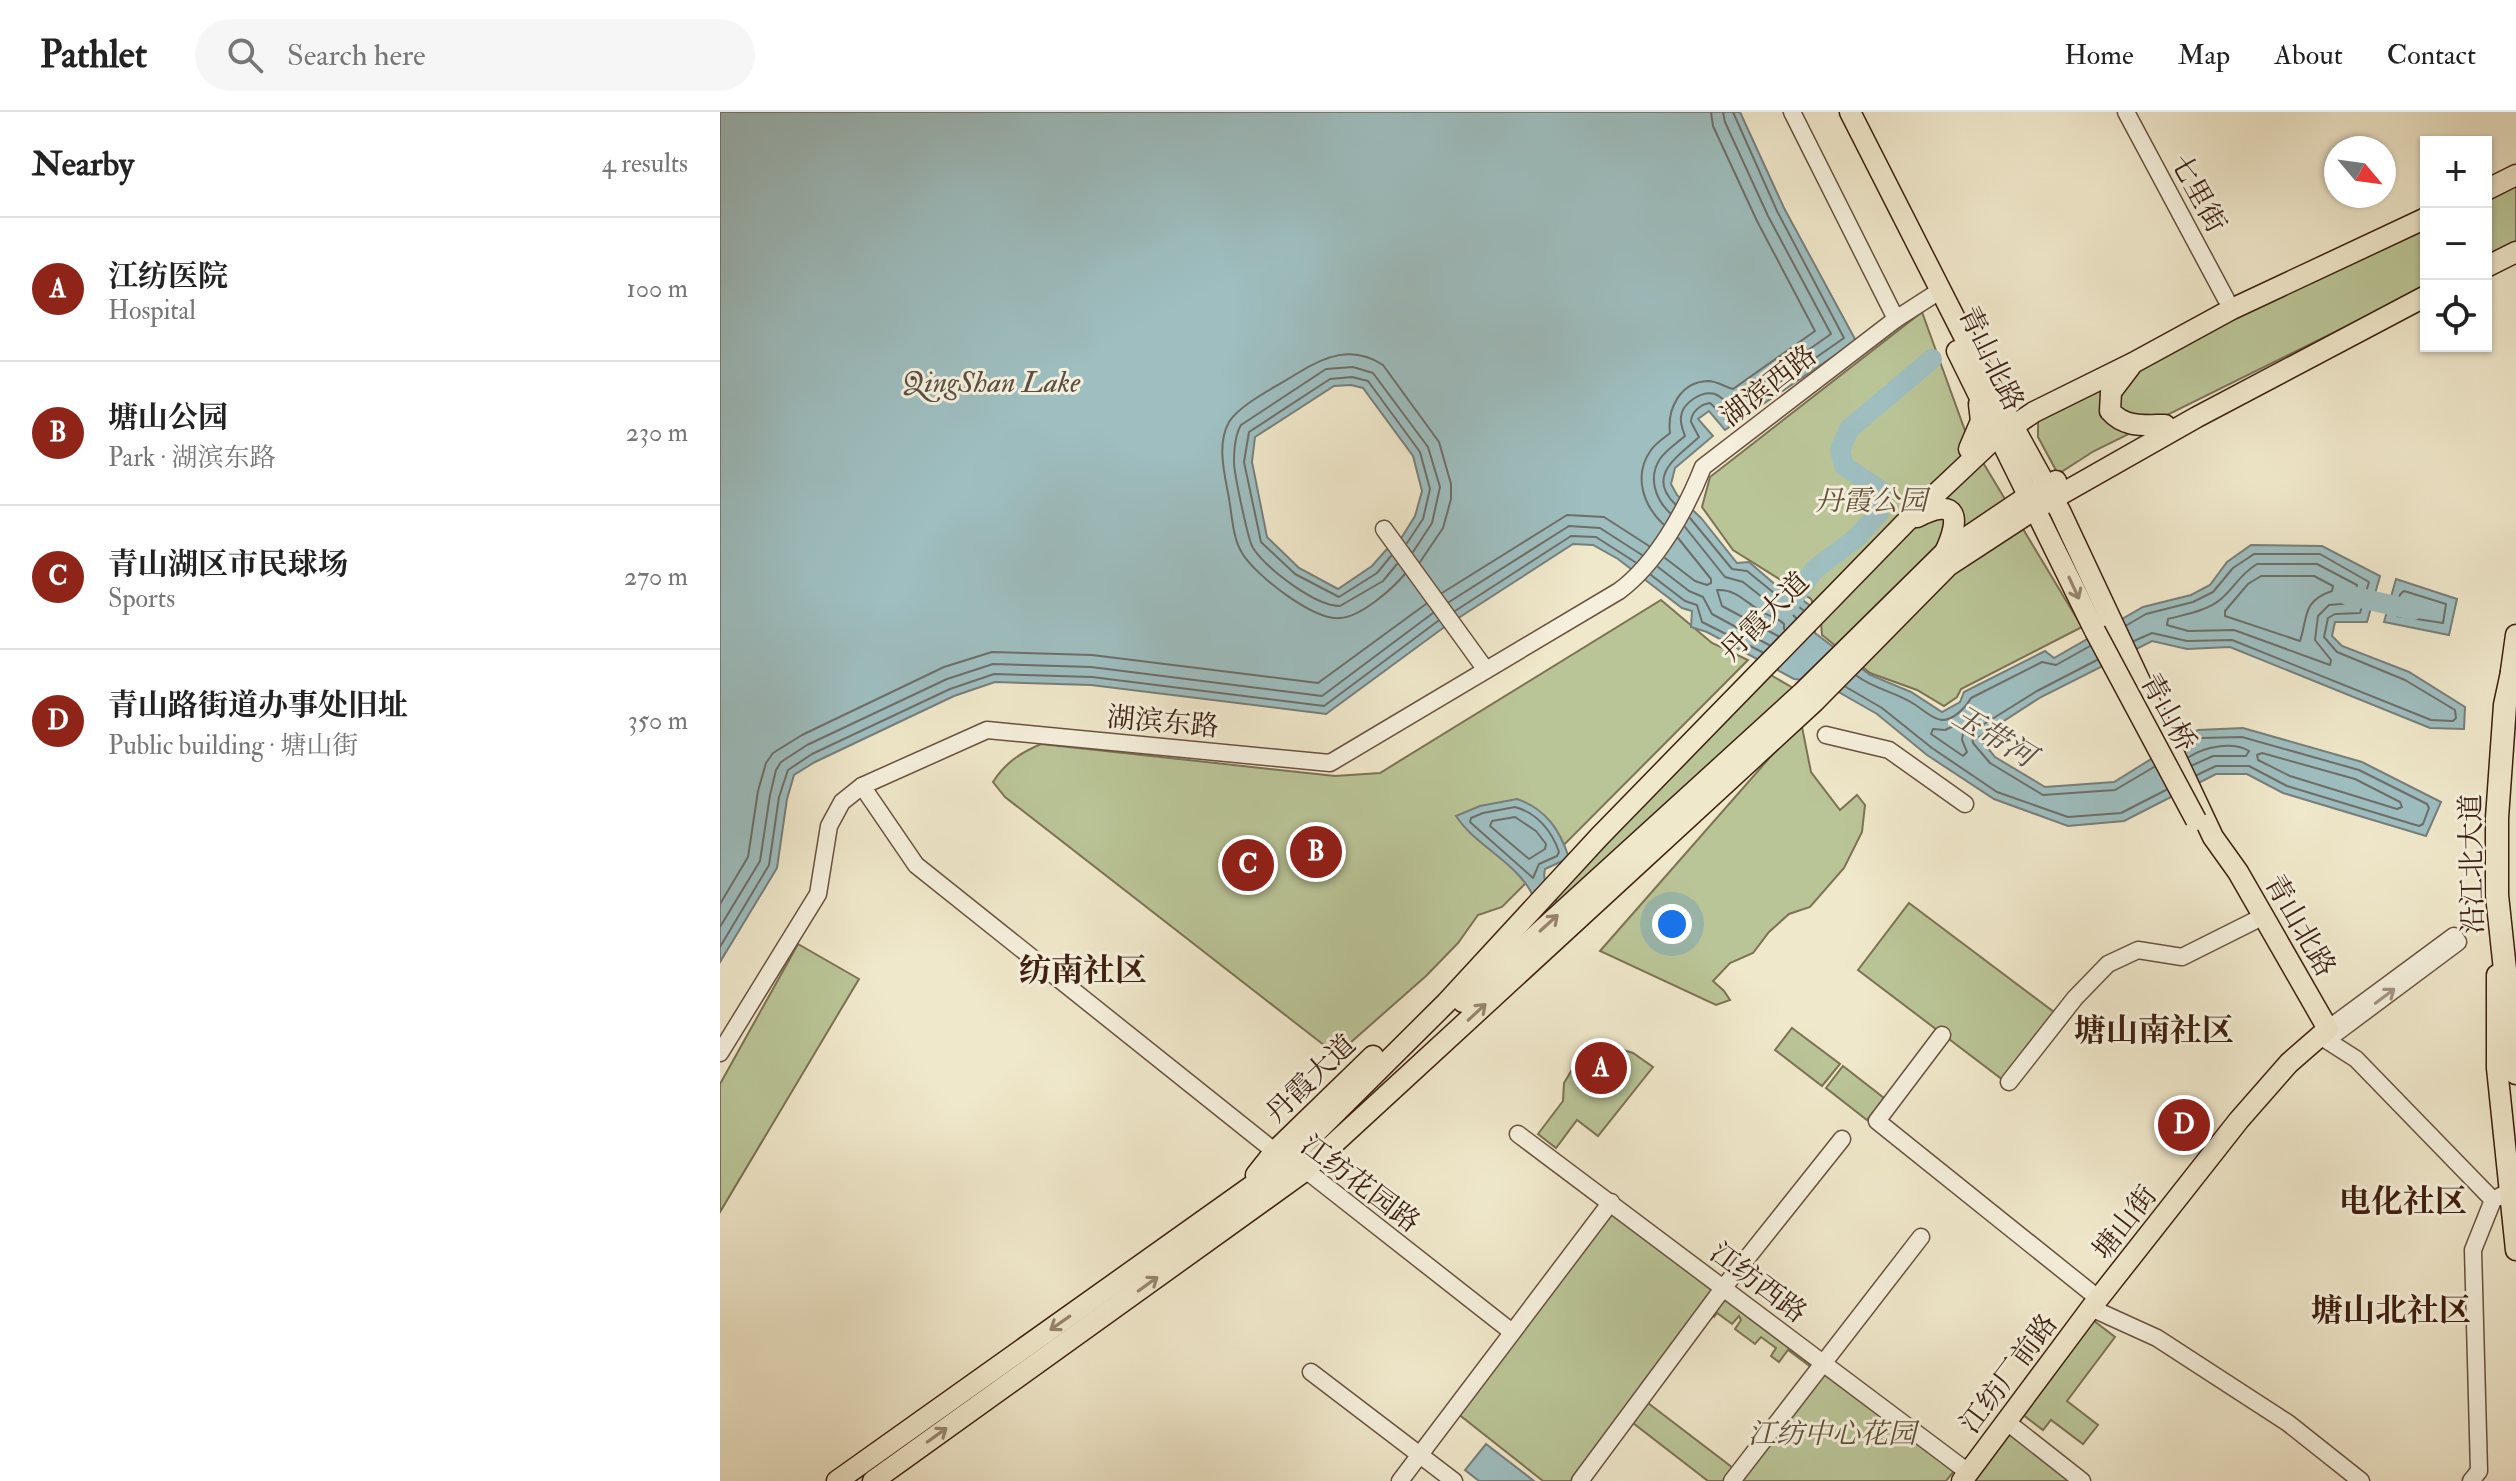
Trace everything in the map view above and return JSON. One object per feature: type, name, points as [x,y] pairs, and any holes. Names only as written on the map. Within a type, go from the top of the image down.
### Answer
[{"type":"highway","name":"沿江北大道","points":[[2514,663],[2505,705],[2497,818],[2497,895],[2516,1073]]},
{"type":"main road","name":"青山北路","points":[[1836,112],[1936,293]]},
{"type":"main road","name":"青山北路","points":[[1850,112],[1936,293],[2063,540],[2103,625]]},
{"type":"main road","points":[[2492,178],[2516,167]]},
{"type":"main road","points":[[2492,187],[2516,175]]},
{"type":"main road","name":"丹霞大道","points":[[1816,611],[1898,517],[1969,449],[2043,396],[2226,299],[2420,211]]},
{"type":"main road","name":"丹霞大道","points":[[837,1481],[1244,1204],[1291,1161],[1438,993],[1639,778],[1760,667],[2004,425],[2133,363],[2232,309],[2420,221]]},
{"type":"main road","points":[[2492,262],[2516,250]]},
{"type":"main road","name":"丹霞大道","points":[[873,1481],[1244,1204],[1808,697],[1945,552],[2165,425],[2420,297]]},
{"type":"main road","name":"丹霞大道","points":[[1864,641],[1948,566],[2041,497],[2112,465],[2420,297]]},
{"type":"main road","points":[[2133,363],[2111,392],[2110,411],[2134,425],[2165,425]]},
{"type":"main road","points":[[1981,382],[2010,402],[2024,403],[2043,396]]},
{"type":"main road","points":[[1969,449],[1981,421],[1981,382]]},
{"type":"main road","points":[[1980,545],[2019,530],[2063,540],[2073,498],[2112,465]]},
{"type":"main road","points":[[1905,523],[1934,509],[1942,507],[1949,511],[1955,526],[1945,552]]},
{"type":"main road","name":"青山桥","points":[[2103,625],[2198,815]]},
{"type":"main road","points":[[2514,663],[2516,635]]},
{"type":"main road","name":"青山北路","points":[[2198,815],[2254,921],[2324,1033]]},
{"type":"main road","name":"青山北路","points":[[2198,815],[2238,872],[2324,1033]]},
{"type":"main road","points":[[2497,895],[2497,1068],[2502,1196],[2516,1250]]},
{"type":"main road","name":"塘山街","points":[[2092,1307],[2239,1120],[2289,1063],[2324,1033]]},
{"type":"main road","name":"江纺厂前路","points":[[1965,1476],[2092,1307]]},
{"type":"street","points":[[1792,112],[1896,319]]},
{"type":"street","name":"七里街","points":[[2126,112],[2226,299]]},
{"type":"street","name":"湖滨西路","points":[[1689,504],[1703,467],[1896,319],[1936,293]]},
{"type":"street","name":"湖滨东路","points":[[720,1053],[818,894],[829,826],[842,802],[862,786],[987,730],[1330,763],[1635,579],[1689,504]]},
{"type":"street","points":[[1388,535],[1486,670]]},
{"type":"street","points":[[1826,735],[1889,750],[1965,804]]},
{"type":"street","name":"江纺花园路","points":[[862,786],[916,865],[1512,1332]]},
{"type":"street","points":[[2009,1082],[2075,998],[2108,964],[2138,950],[2182,957],[2254,921]]},
{"type":"street","name":"塘山街","points":[[2454,936],[2458,942],[2336,1033],[2324,1033],[2454,936]]},
{"type":"street","points":[[2324,1033],[2356,1059],[2502,1196],[2473,1250],[2479,1471],[2471,1481]]},
{"type":"street","points":[[1942,1035],[1877,1121],[2092,1307],[2155,1342],[2284,1429],[2349,1481]]},
{"type":"street","name":"江纺西路","points":[[1518,1134],[1823,1362],[1965,1476]]},
{"type":"street","points":[[1580,1481],[1724,1287],[1842,1139]]},
{"type":"street","points":[[1400,1481],[1611,1202]]},
{"type":"street","points":[[1732,1481],[1921,1237]]},
{"type":"street","points":[[2092,1307],[2157,1338],[2288,1423],[2361,1481]]},
{"type":"street","points":[[1311,1372],[1454,1481]]},
{"type":"street","points":[[2007,1422],[2082,1481]]},
{"type":"green space","points":[[2516,183],[2516,245],[2492,256],[2492,208],[2492,194]]},
{"type":"green space","points":[[2420,228],[2420,290],[2094,451],[2058,474],[2038,437],[2038,420],[2234,315]]},
{"type":"green space","name":"丹霞公园","points":[[1922,312],[1967,436],[2082,627],[1961,689],[1957,697],[1944,706],[1917,690],[1870,673],[1822,635],[1821,622],[1811,599],[1733,550],[1702,507],[1710,477]]},
{"type":"green space","points":[[1661,600],[1712,643],[1748,660],[1502,907],[1478,915],[1458,943],[1426,976],[1350,1043],[1329,1049],[1005,797],[993,782],[1014,759],[1041,744],[1335,776],[1380,773]]},
{"type":"green space","points":[[1769,674],[1793,688],[1442,1014]]},
{"type":"green space","points":[[1801,722],[1811,772],[1840,810],[1857,795],[1865,805],[1862,832],[1844,868],[1810,907],[1789,914],[1769,932],[1753,953],[1730,963],[1713,981],[1730,1000],[1716,1005],[1600,951]]},
{"type":"green space","points":[[1909,903],[2054,1012],[2003,1080],[1858,970]]},
{"type":"green space","points":[[798,944],[859,979],[720,1212],[720,1084]]},
{"type":"green space","points":[[1792,1028],[1840,1064],[1822,1086],[1775,1050]]},
{"type":"green space","points":[[1604,1044],[1633,1053],[1653,1067],[1598,1136],[1577,1120],[1556,1148],[1538,1134],[1563,1101],[1564,1083],[1576,1063],[1594,1047]]},
{"type":"green space","points":[[1843,1066],[1884,1098],[1867,1120],[1826,1088]]},
{"type":"green space","points":[[1611,1202],[1724,1287],[1579,1481],[1543,1481],[1457,1413]]},
{"type":"green space","points":[[1724,1293],[1815,1361],[1811,1367],[1788,1350],[1779,1362],[1771,1356],[1776,1348],[1761,1337],[1755,1344],[1735,1329],[1741,1320],[1739,1316],[1732,1324],[1717,1313],[1714,1317],[1709,1314]]},
{"type":"green space","points":[[2089,1317],[2115,1337],[2067,1401],[2098,1425],[2083,1444],[2051,1420],[2043,1430],[2018,1411]]},
{"type":"green space","name":"江纺中心花园","points":[[1823,1366],[1958,1466],[1946,1481],[1736,1481]]},
{"type":"green space","points":[[1648,1403],[1733,1468],[1723,1481],[1708,1481],[1633,1423]]},
{"type":"green space","points":[[2009,1432],[2072,1481],[1970,1481]]},
{"type":"water","name":"QingShan Lake","points":[[720,112],[1740,112],[1784,208],[1856,341],[1725,430],[1709,411],[1698,419],[1713,436],[1675,468],[1671,484],[1677,495],[1701,518],[1737,563],[1749,562],[1777,586],[1792,580],[1803,585],[1800,598],[1816,610],[1815,633],[1870,675],[1911,692],[1942,712],[1960,702],[1964,692],[2045,651],[2054,658],[2143,607],[2191,595],[2210,585],[2227,562],[2251,545],[2322,546],[2380,576],[2367,622],[2335,622],[2332,636],[2342,646],[2409,672],[2465,707],[2464,729],[2430,728],[2230,647],[2187,649],[2152,641],[2041,697],[1979,737],[1995,757],[2045,787],[2114,782],[2198,730],[2243,728],[2362,762],[2441,802],[2426,836],[2283,793],[2247,774],[2216,774],[2124,821],[2068,826],[1994,799],[1927,755],[1877,714],[1821,682],[1794,679],[1707,632],[1691,627],[1692,611],[1682,608],[1618,559],[1593,545],[1573,544],[1443,628],[1326,714],[1091,685],[995,682],[954,696],[815,762],[794,775],[787,799],[777,868],[720,962]],"holes":[[[1334,386],[1363,388],[1413,456],[1422,491],[1415,516],[1400,540],[1372,566],[1338,589],[1299,568],[1267,537],[1252,462],[1255,437]]]},
{"type":"water","points":[[2396,579],[2457,599],[2449,635],[2384,622]]},
{"type":"water","points":[[1517,799],[1544,815],[1561,838],[1569,858],[1545,869],[1546,886],[1562,908],[1543,934],[1535,902],[1524,881],[1473,836],[1456,816],[1480,806]]},
{"type":"water","points":[[1486,1444],[1534,1481],[1479,1481],[1465,1470]]},
{"type":"waterway","points":[[1787,607],[1815,569],[1856,538],[1879,513],[1883,492],[1844,466],[1840,450],[1849,429],[1932,359]]},
{"type":"waterway","points":[[2347,595],[2413,610]]},
{"type":"place","name":"塘山公园","points":[[1316,852]]},
{"type":"place","name":"青山湖区市民球场","points":[[1248,865]]},
{"type":"place","name":"江纺医院","points":[[1601,1068]]},
{"type":"place","name":"青山路街道办事处旧址","points":[[2184,1125]]},
{"type":"district","name":"纺南社区","points":[[1083,970]]},
{"type":"district","name":"塘山南社区","points":[[2154,1030]]},
{"type":"district","name":"电化社区","points":[[2403,1201]]},
{"type":"district","name":"塘山北社区","points":[[2391,1310]]},
{"type":"water label","name":"玉带河","points":[[1994,736]]}]
